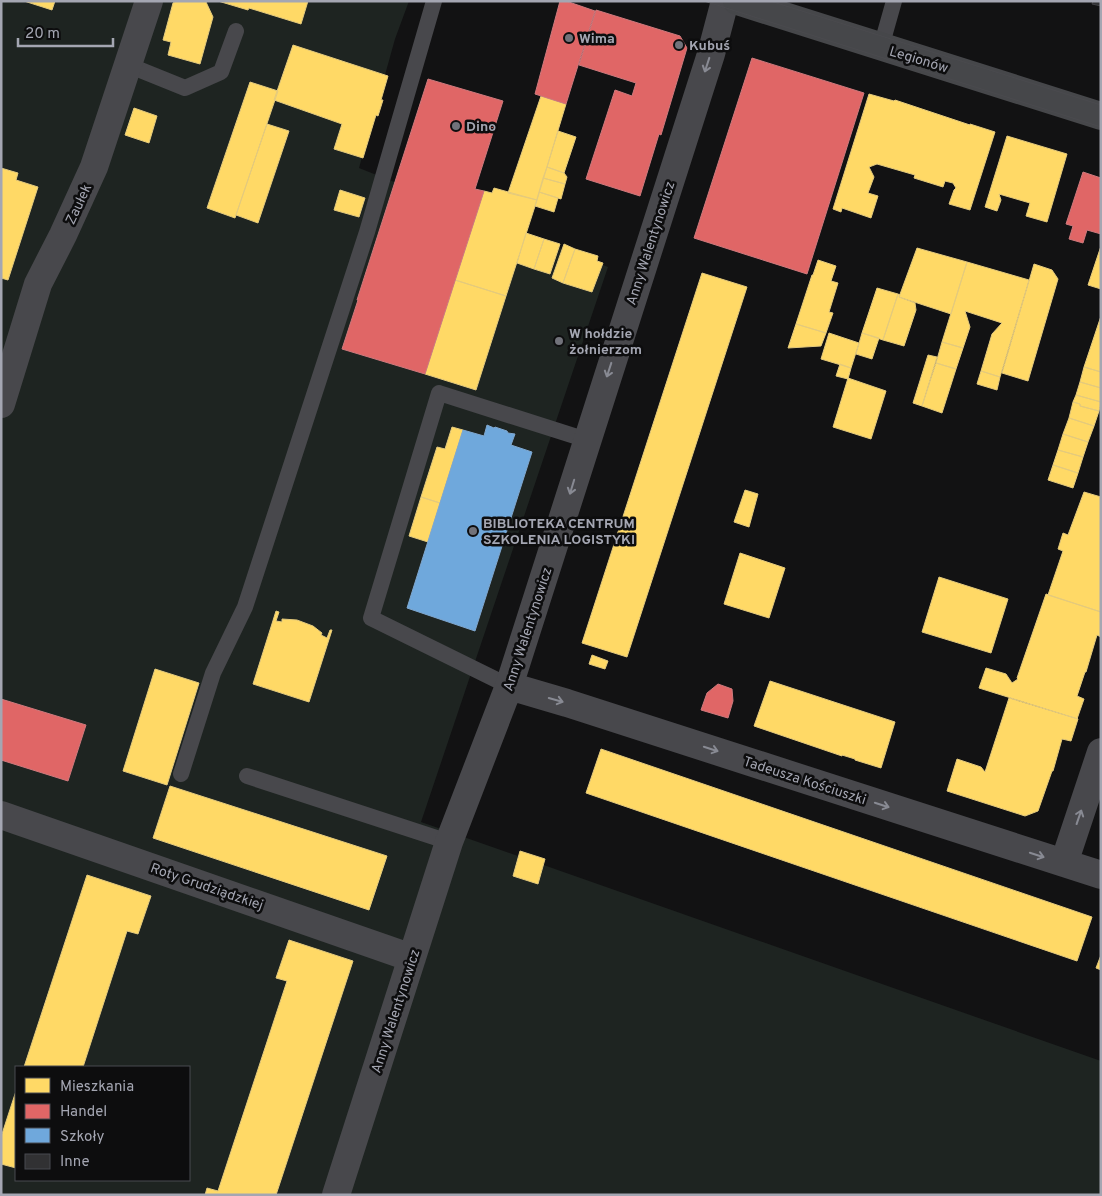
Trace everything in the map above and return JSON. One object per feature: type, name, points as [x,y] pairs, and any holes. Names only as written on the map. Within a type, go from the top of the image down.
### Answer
[{"type":"street","name":"Zaułek","points":[[1,404],[38,284],[94,167],[149,1]]},
{"type":"street","name":"Anny Walentynowicz","points":[[336,1195],[449,842],[509,686],[710,54],[724,1]]},
{"type":"street","name":"Legionów","points":[[737,1],[1101,116]]},
{"type":"street","name":"Tadeusza Kościuszki","points":[[509,686],[1101,875]]},
{"type":"street","points":[[1064,863],[1101,752]]},
{"type":"street","name":"Roty Grudziądzkiej","points":[[1,815],[412,958]]},
{"type":"lane","points":[[181,774],[213,673],[245,607],[367,232],[434,1]]},
{"type":"lane","points":[[881,47],[894,1]]},
{"type":"lane","points":[[128,65],[185,88],[221,72],[236,31]]},
{"type":"lane","points":[[509,686],[371,618],[439,393],[586,440]]},
{"type":"lane","points":[[247,776],[449,842]]},
{"type":"shaded area","points":[[1,1],[409,1],[395,39],[359,168],[608,267],[421,822],[1101,1061],[1101,1195],[1,1195]]},
{"type":"building: Mieszkania","points":[[24,1],[55,1],[52,10]]},
{"type":"building: Mieszkania","points":[[176,1],[209,1],[206,2],[213,17],[200,64],[168,55],[171,42],[163,40],[173,3]]},
{"type":"building: Mieszkania","points":[[218,1],[308,1],[301,24],[249,8],[248,10]]},
{"type":"building: Mieszkania","points":[[293,45],[388,76],[381,100],[383,100],[378,116],[376,115],[363,158],[334,149],[342,124],[274,100]]},
{"type":"building: Mieszkania","points":[[250,82],[278,91],[235,218],[207,208]]},
{"type":"building: Mieszkania","points":[[869,94],[895,100],[995,132],[970,210],[949,204],[956,188],[953,183],[945,181],[943,187],[914,178],[915,175],[877,164],[869,167],[874,177],[868,193],[878,196],[871,218],[842,208],[841,212],[833,209]]},
{"type":"building: Mieszkania","points":[[541,96],[566,104],[537,200],[508,193]]},
{"type":"building: Mieszkania","points":[[134,108],[157,116],[149,143],[125,135]]},
{"type":"building: Mieszkania","points":[[267,124],[289,131],[258,223],[236,215]]},
{"type":"building: Mieszkania","points":[[558,131],[576,137],[564,173],[547,167]]},
{"type":"building: Mieszkania","points":[[1007,136],[1067,154],[1047,222],[1026,216],[1030,203],[999,194],[1001,200],[997,211],[985,207]]},
{"type":"building: Mieszkania","points":[[547,167],[564,173],[567,177],[565,184],[543,178]]},
{"type":"building: Mieszkania","points":[[1,168],[18,173],[16,180],[38,187],[8,280],[1,278]]},
{"type":"building: Mieszkania","points":[[543,178],[565,184],[561,199],[539,192]]},
{"type":"building: Mieszkania","points":[[494,188],[537,200],[506,296],[455,280],[484,191],[492,193]]},
{"type":"building: Mieszkania","points":[[340,190],[365,198],[359,217],[334,210]]},
{"type":"building: Mieszkania","points":[[539,192],[558,198],[554,212],[535,206]]},
{"type":"building: Mieszkania","points":[[526,233],[544,239],[534,269],[517,263]]},
{"type":"building: Mieszkania","points":[[544,239],[560,244],[550,274],[534,269]]},
{"type":"building: Mieszkania","points":[[564,244],[575,249],[563,283],[552,278]]},
{"type":"building: Mieszkania","points":[[1101,246],[1101,289],[1088,285]]},
{"type":"building: Mieszkania","points":[[917,248],[967,262],[951,314],[899,297]]},
{"type":"building: Mieszkania","points":[[575,249],[598,256],[597,261],[603,263],[592,292],[563,283]]},
{"type":"building: Mieszkania","points":[[818,260],[836,266],[831,281],[838,283],[829,312],[833,313],[826,333],[796,324]]},
{"type":"building: Mieszkania","points":[[967,262],[1029,280],[1000,377],[981,371],[992,334],[1002,323],[965,311],[970,327],[963,348],[942,342]]},
{"type":"building: Mieszkania","points":[[1034,264],[1052,270],[1058,279],[1028,381],[1002,373]]},
{"type":"building: Mieszkania","points":[[702,273],[747,287],[627,657],[582,643]]},
{"type":"building: Mieszkania","points":[[455,280],[506,296],[476,390],[425,374]]},
{"type":"building: Mieszkania","points":[[877,288],[898,294],[883,340],[862,333]]},
{"type":"building: Mieszkania","points":[[898,294],[900,295],[899,297],[915,303],[916,310],[904,346],[883,340]]},
{"type":"building: Mieszkania","points":[[1101,316],[1101,372],[1084,367]]},
{"type":"building: Mieszkania","points":[[796,324],[826,333],[821,346],[788,348]]},
{"type":"building: Mieszkania","points":[[829,333],[859,343],[851,368],[821,359]]},
{"type":"building: Mieszkania","points":[[862,333],[879,338],[872,359],[856,354]]},
{"type":"building: Mieszkania","points":[[942,342],[963,348],[956,369],[936,363]]},
{"type":"building: Mieszkania","points":[[928,355],[937,357],[922,406],[913,403]]},
{"type":"building: Mieszkania","points":[[936,363],[956,369],[942,413],[922,406]]},
{"type":"building: Mieszkania","points":[[840,364],[851,368],[848,379],[836,376]]},
{"type":"building: Mieszkania","points":[[1084,367],[1101,372],[1101,388],[1080,382]]},
{"type":"building: Mieszkania","points":[[981,371],[1000,377],[997,390],[977,384]]},
{"type":"building: Mieszkania","points":[[848,378],[886,391],[871,439],[833,427]]},
{"type":"building: Mieszkania","points":[[1080,382],[1101,388],[1101,402],[1076,395]]},
{"type":"building: Mieszkania","points":[[1076,395],[1101,402],[1099,411],[1073,402]]},
{"type":"building: Mieszkania","points":[[1073,402],[1099,411],[1094,426],[1069,418]]},
{"type":"building: Mieszkania","points":[[1069,418],[1094,426],[1088,442],[1063,434]]},
{"type":"building: Mieszkania","points":[[452,427],[463,430],[440,503],[421,497],[437,447],[445,449]]},
{"type":"building: Mieszkania","points":[[1063,434],[1088,442],[1083,457],[1058,450]]},
{"type":"building: Mieszkania","points":[[1058,450],[1083,457],[1078,473],[1053,465]]},
{"type":"building: Mieszkania","points":[[1053,465],[1078,473],[1073,488],[1048,480]]},
{"type":"building: Mieszkania","points":[[745,490],[758,494],[749,527],[734,522]]},
{"type":"building: Mieszkania","points":[[1084,492],[1101,497],[1101,612],[1048,595],[1063,551],[1058,549],[1063,533],[1068,535]]},
{"type":"building: Mieszkania","points":[[421,497],[440,503],[428,542],[409,536]]},
{"type":"building: Mieszkania","points":[[740,553],[785,568],[769,618],[724,604]]},
{"type":"building: Mieszkania","points":[[939,577],[1008,599],[991,653],[922,632]]},
{"type":"building: Mieszkania","points":[[1046,594],[1101,612],[1101,637],[1097,635],[1077,696],[1084,699],[1077,719],[979,688],[986,668],[1006,674],[1012,683],[1018,679]]},
{"type":"building: Mieszkania","points":[[276,611],[279,612],[276,621],[282,622],[282,619],[297,620],[313,626],[322,633],[321,635],[327,638],[330,630],[332,630],[309,702],[253,684]]},
{"type":"building: Mieszkania","points":[[592,655],[608,661],[605,669],[589,664]]},
{"type":"building: Mieszkania","points":[[155,669],[199,683],[167,785],[123,771]]},
{"type":"building: Mieszkania","points":[[770,681],[895,722],[881,768],[754,726]]},
{"type":"building: Mieszkania","points":[[1009,698],[1078,719],[1071,741],[1062,739],[1053,771],[1038,811],[1025,816],[947,791],[957,759],[981,767],[985,772]]},
{"type":"building: Mieszkania","points":[[601,749],[1092,917],[1077,961],[586,793]]},
{"type":"building: Mieszkania","points":[[170,786],[387,856],[369,910],[153,838]]},
{"type":"building: Mieszkania","points":[[520,851],[545,859],[538,884],[513,876]]},
{"type":"building: Mieszkania","points":[[87,875],[151,896],[138,934],[127,931],[83,1066],[24,1066]]},
{"type":"building: Mieszkania","points":[[289,940],[353,961],[276,1195],[205,1195],[207,1188],[218,1191],[287,981],[276,978]]},
{"type":"building: Mieszkania","points":[[1101,955],[1101,970],[1096,968]]},
{"type":"building: Mieszkania","points":[[15,1094],[15,1168],[1,1164],[1,1137]]},
{"type":"building: Handel","name":"Wima","points":[[560,1],[566,1],[595,11],[566,104],[535,94]]},
{"type":"building: Handel","points":[[596,10],[680,36],[687,48],[661,135],[659,134],[640,196],[586,179],[615,90],[632,96],[636,83],[579,65]]},
{"type":"building: Handel","points":[[752,58],[864,93],[807,274],[694,238]]},
{"type":"building: Handel","points":[[428,79],[503,101],[475,189],[484,191],[425,374],[342,349]]},
{"type":"building: Handel","points":[[1083,172],[1101,178],[1101,234],[1087,230],[1083,243],[1069,239],[1073,226],[1066,224]]},
{"type":"building: Handel","points":[[718,684],[732,689],[733,701],[728,718],[701,710],[707,693]]},
{"type":"building: Handel","points":[[1,699],[86,725],[68,781],[1,760]]},
{"type":"building: Szkoły","points":[[487,425],[515,434],[511,445],[532,452],[475,631],[407,608],[463,430],[484,436]]},
{"type":"building: Inne","points":[[1093,1],[1101,1],[1101,6],[1092,4]]},
{"type":"tram line","points":[[704,1],[1101,127]]},
{"type":"tram line","points":[[770,1],[1101,105]]},
{"type":"place","name":"Wima","points":[[569,38]]},
{"type":"place","name":"Kubuś","points":[[679,45]]},
{"type":"place","name":"Dino","points":[[456,126]]},
{"type":"place","name":"W hołdzie żołnierzom","points":[[559,341]]},
{"type":"place","name":"BIBLIOTEKA CENTRUM SZKOLENIA LOGISTYKI","points":[[473,531]]}]
